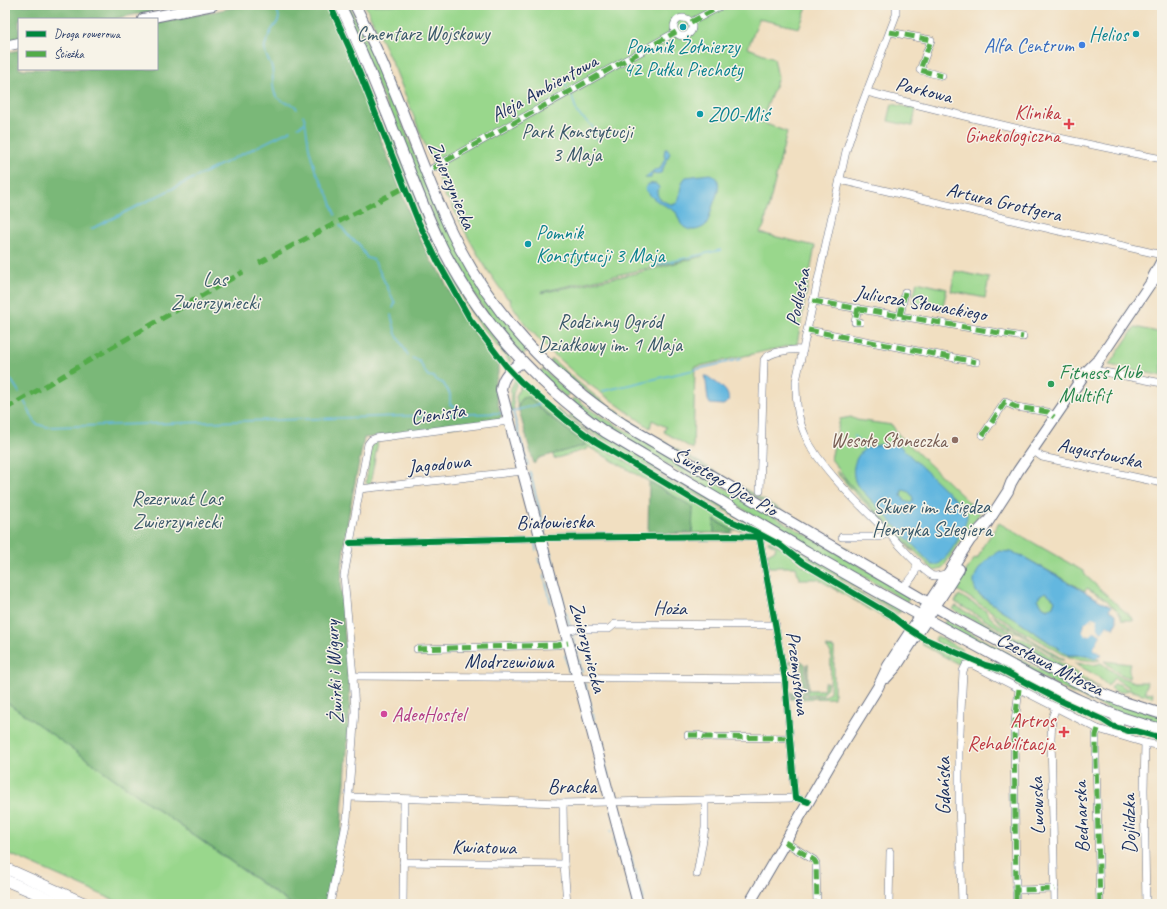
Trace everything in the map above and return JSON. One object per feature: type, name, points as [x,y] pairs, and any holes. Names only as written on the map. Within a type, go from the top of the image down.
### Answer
[{"type":"main road","points":[[148,18],[213,5]]},
{"type":"main road","name":"Zwierzyniecka","points":[[340,5],[364,55],[419,196],[444,250],[457,275],[481,312],[523,362]]},
{"type":"main road","name":"Zwierzyniecka","points":[[355,5],[387,73],[441,208],[464,257],[509,324],[534,352],[523,362],[513,368],[504,379],[501,390],[638,904]]},
{"type":"main road","points":[[5,46],[18,44]]},
{"type":"main road","points":[[931,604],[978,540],[987,522],[1008,491],[1011,483],[1032,456],[1150,284],[1162,260]]},
{"type":"main road","points":[[1150,284],[1162,271]]},
{"type":"main road","name":"Świętego Ojca Pio","points":[[534,352],[580,393],[623,424],[931,604]]},
{"type":"main road","name":"Świętego Ojca Pio","points":[[523,362],[583,417],[612,436],[923,618]]},
{"type":"main road","points":[[568,404],[568,399],[570,396],[580,393]]},
{"type":"main road","points":[[749,904],[808,802],[878,687],[888,666],[923,618],[970,540],[987,522]]},
{"type":"main road","name":"Czesława Miłosza","points":[[931,604],[1074,681],[1124,702],[1162,714]]},
{"type":"main road","name":"Czesława Miłosza","points":[[923,618],[1067,694],[1112,714],[1162,729]]},
{"type":"main road","points":[[5,868],[86,904]]},
{"type":"main road","points":[[5,880],[61,904]]},
{"type":"street","points":[[691,22],[723,5]]},
{"type":"street","name":"Podleśna","points":[[896,5],[896,15],[848,143],[796,381],[797,409],[805,435],[814,450],[840,484],[917,562],[932,575],[937,576],[949,573]]},
{"type":"street","points":[[686,18],[691,22],[692,30],[688,35],[681,36],[673,34],[675,24],[679,19],[686,18]]},
{"type":"street","points":[[890,32],[931,40],[920,70],[942,76]]},
{"type":"street","name":"Aleja Ambientowa","points":[[433,168],[673,34]]},
{"type":"street","name":"Parkowa","points":[[867,92],[1002,125],[1105,148],[1160,158]]},
{"type":"street","name":"Artura Grottgera","points":[[840,180],[1162,256]]},
{"type":"street","points":[[900,316],[905,292]]},
{"type":"street","name":"Juliusza Słowackiego","points":[[813,301],[1023,337]]},
{"type":"street","points":[[858,308],[855,322],[860,322]]},
{"type":"street","points":[[808,330],[976,362]]},
{"type":"street","points":[[760,491],[764,360],[772,354],[803,350]]},
{"type":"street","points":[[1089,372],[1099,371],[1162,382]]},
{"type":"street","points":[[983,435],[1003,400],[1016,407],[1048,412],[1057,419]]},
{"type":"street","name":"Cienista","points":[[371,440],[508,416]]},
{"type":"street","name":"Żwirki i Wigury","points":[[330,904],[349,797],[355,711],[344,576],[368,444],[371,440]]},
{"type":"street","name":"Augustowska","points":[[1032,456],[1162,483]]},
{"type":"street","name":"Jagodowa","points":[[360,488],[523,471]]},
{"type":"street","points":[[842,537],[880,537],[888,533]]},
{"type":"street","name":"Białowieska","points":[[350,543],[540,538],[755,536],[760,538]]},
{"type":"street","name":"Przemysłowa","points":[[760,538],[786,679],[795,798]]},
{"type":"street","points":[[902,587],[914,577],[917,569],[917,562]]},
{"type":"street","name":"Hoża","points":[[565,631],[575,629],[609,628],[615,624],[776,625]]},
{"type":"street","points":[[418,648],[557,645],[568,643]]},
{"type":"street","name":"Gdańska","points":[[962,904],[959,752],[964,668],[966,665],[971,664],[1019,689]]},
{"type":"street","name":"Modrzewiowa","points":[[353,676],[786,679]]},
{"type":"street","points":[[1016,904],[1014,730],[1019,689],[1098,729],[1145,743],[1162,746]]},
{"type":"street","name":"Lwowska","points":[[1055,904],[1051,738],[1052,718],[1056,707]]},
{"type":"street","points":[[1112,714],[1120,726]]},
{"type":"street","points":[[1117,735],[1120,726],[1132,721]]},
{"type":"street","name":"Bednarska","points":[[1098,729],[1096,735],[1096,761],[1100,904]]},
{"type":"street","points":[[688,735],[698,735],[711,740],[790,738]]},
{"type":"street","name":"Dojlidzka","points":[[1145,743],[1144,790],[1146,904]]},
{"type":"street","name":"Bracka","points":[[349,797],[563,803],[795,798]]},
{"type":"street","points":[[795,798],[808,802]]},
{"type":"street","points":[[403,904],[404,799]]},
{"type":"street","points":[[697,874],[705,828],[705,801]]},
{"type":"street","points":[[563,803],[564,864],[567,904]]},
{"type":"street","points":[[785,842],[814,860],[816,863],[817,904]]},
{"type":"street","points":[[890,852],[890,904]]},
{"type":"street","name":"Kwiatowa","points":[[403,862],[564,864]]},
{"type":"street","points":[[1016,890],[1055,889]]},
{"type":"green space","points":[[5,5],[183,5],[118,18],[18,18],[18,38],[5,41]]},
{"type":"green space","name":"Las Zwierzyniecki","points":[[246,5],[328,5],[412,221],[431,261],[439,270],[462,316],[498,362],[498,373],[494,386],[502,420],[364,438],[349,513],[342,570],[341,589],[350,700],[341,836],[327,904],[291,904],[5,701],[5,53],[18,50],[18,70],[158,70],[158,23]]},
{"type":"green space","points":[[344,5],[349,5],[382,74],[439,213],[525,348],[525,353],[523,355],[487,314],[447,249]]},
{"type":"green space","name":"Park Konstytucji 3 Maja","points":[[365,5],[808,5],[799,28],[759,19],[748,48],[774,58],[778,78],[761,122],[787,132],[764,226],[760,233],[815,246],[797,344],[695,367],[693,449],[664,432],[666,427],[652,420],[650,428],[579,377],[550,351],[526,325],[510,302],[511,299],[508,299],[499,287],[469,240],[450,201],[446,198],[395,69]],"holes":[[[703,256],[637,273],[541,293]]]},
{"type":"green space","points":[[892,104],[916,109],[912,126],[888,121]]},
{"type":"green space","points":[[384,114],[446,262],[474,311],[510,357],[511,363],[483,329],[467,306],[439,255],[420,215],[382,115]]},
{"type":"green space","points":[[955,271],[989,278],[985,298],[951,291]]},
{"type":"green space","points":[[917,282],[947,289],[942,310],[912,303]]},
{"type":"green space","points":[[1135,327],[1162,333],[1162,376],[1109,365]]},
{"type":"green space","points":[[552,359],[598,398],[647,432],[850,550],[841,547],[615,415],[550,362]]},
{"type":"green space","points":[[543,369],[569,393],[566,397],[538,374]]},
{"type":"green space","points":[[516,378],[518,381],[513,395],[514,409],[510,410],[511,388]]},
{"type":"green space","points":[[521,384],[558,416],[596,444],[724,519],[744,527],[742,530],[732,530],[715,520],[714,533],[692,533],[693,507],[587,446],[587,449],[554,459],[553,454],[586,445],[531,399],[520,402],[518,407],[516,397]]},
{"type":"green space","points":[[527,397],[586,445],[539,458],[534,464],[518,407],[522,398]]},
{"type":"green space","points":[[577,399],[592,411],[910,595],[907,602],[856,572],[806,546],[600,425],[571,400]]},
{"type":"green space","points":[[557,409],[600,441],[726,515],[725,517],[597,440],[556,410]]},
{"type":"green space","points":[[571,414],[577,416],[901,610],[899,613],[770,536],[642,463],[599,437],[570,416]]},
{"type":"green space","name":"Skwer im. księdza Henryka Szlegiera","points":[[851,417],[857,420],[892,425],[898,434],[980,513],[942,569],[934,571],[849,483],[831,459],[840,419]]},
{"type":"green space","points":[[378,441],[370,485],[368,485],[366,482],[372,445]]},
{"type":"green space","points":[[837,471],[913,552],[852,490],[837,473]]},
{"type":"green space","points":[[649,482],[693,507],[692,533],[648,534]]},
{"type":"green space","points":[[714,520],[732,530],[732,533],[714,533]]},
{"type":"green space","points":[[999,523],[1083,571],[1086,576],[1134,620],[1122,620],[1118,611],[1108,601],[1087,588],[1085,591],[1020,555],[978,594],[1068,655],[1087,655],[1100,660],[1095,661],[1069,658],[1025,633],[959,591],[953,590],[975,558],[977,559],[982,550],[981,549]]},
{"type":"green space","points":[[769,540],[789,552],[802,565],[893,618],[888,620],[818,579],[799,579],[796,567],[769,567],[766,555],[775,550],[776,547],[768,542]]},
{"type":"green space","points":[[798,557],[897,615],[895,616]]},
{"type":"green space","points":[[1046,592],[1055,600],[1053,606],[1048,609],[1043,607],[1038,599],[1040,595]]},
{"type":"green space","points":[[959,595],[986,611],[994,621],[1014,634],[1008,634],[955,602]]},
{"type":"green space","points":[[956,606],[1009,637],[1022,638],[1101,689],[1074,676],[952,609]]},
{"type":"green space","points":[[991,614],[1064,660],[1061,660],[1019,633],[1004,626]]},
{"type":"green space","points":[[946,620],[1034,667],[1066,681],[1162,717],[1162,723],[1114,711],[1070,692],[943,625]]},
{"type":"green space","points":[[937,636],[961,649],[962,653],[936,642],[935,639]]},
{"type":"green space","points":[[924,640],[962,655],[960,665],[921,644]]},
{"type":"green space","points":[[826,647],[834,648],[834,698],[790,699],[790,697],[825,696],[830,692],[831,653]]},
{"type":"green space","points":[[965,656],[998,670],[1105,723],[1100,725],[971,660],[965,661]]},
{"type":"green space","points":[[788,661],[801,661],[805,664],[805,695],[790,695],[790,693],[803,693],[802,663],[788,663]]},
{"type":"green space","points":[[1104,661],[1130,664],[1129,678],[1118,673]]},
{"type":"green space","points":[[808,663],[808,690],[824,690],[824,683],[828,683],[823,694],[807,695]]},
{"type":"green space","points":[[1074,663],[1094,665],[1101,663],[1120,677],[1134,682],[1147,682],[1145,692],[1153,693],[1152,697],[1130,690],[1120,692],[1115,691],[1111,688],[1114,684],[1119,684],[1127,689],[1129,687],[1114,678],[1108,686],[1097,676]]},
{"type":"green space","points":[[5,701],[290,904],[123,904],[5,852]]},
{"type":"water","points":[[665,149],[667,149],[670,153],[661,173],[652,174],[651,178],[645,178],[654,170],[660,169],[665,158]]},
{"type":"water","points":[[710,174],[715,176],[717,180],[717,194],[707,224],[694,230],[684,227],[681,224],[676,212],[656,200],[645,189],[647,185],[652,183],[655,184],[659,188],[657,193],[660,199],[671,204],[676,204],[683,181],[686,177]]},
{"type":"water","points":[[704,376],[707,376],[725,390],[728,397],[728,402],[723,405],[710,404]]},
{"type":"water","name":"Skwer im. księdza Henryka Szlegiera","points":[[892,444],[900,446],[957,501],[967,513],[965,525],[956,542],[946,557],[937,565],[932,565],[857,485],[855,480],[854,464],[856,459],[863,451],[873,446]],"holes":[[[902,490],[912,495],[913,499],[911,503],[907,502],[901,496]]]},
{"type":"water","points":[[999,551],[1020,555],[1111,607],[1109,610],[1115,614],[1117,621],[1114,629],[1107,625],[1103,632],[1097,629],[1098,627],[1095,618],[1086,622],[1083,627],[1083,632],[1088,636],[1095,631],[1101,635],[1093,649],[1102,655],[1094,659],[1087,655],[1068,655],[978,594],[974,582],[976,575],[983,564]],"holes":[[[1046,592],[1055,600],[1053,606],[1048,609],[1043,607],[1038,599],[1040,595]]]},
{"type":"pier","points":[[1092,617],[1097,619],[1097,629],[1102,632],[1107,625],[1114,629],[1113,631],[1108,627],[1096,648],[1103,653],[1104,656],[1093,649],[1101,635],[1095,631],[1091,635],[1086,636],[1083,633],[1085,623]],"holes":[[[1092,619],[1096,622],[1095,629],[1087,634],[1085,632],[1085,627]]]},
{"type":"waterway","points":[[275,6],[279,17],[264,48],[272,68],[274,93],[280,100],[295,106],[297,109]]},
{"type":"waterway","points":[[564,82],[567,87]]},
{"type":"waterway","points":[[572,96],[577,113],[592,126],[597,139]]},
{"type":"waterway","points":[[303,115],[315,170],[329,196],[335,215]]},
{"type":"waterway","points":[[298,127],[305,123]]},
{"type":"waterway","points":[[91,229],[291,130]]},
{"type":"waterway","points":[[340,225],[350,238],[358,243],[367,258],[374,260],[395,303],[393,308]]},
{"type":"waterway","points":[[651,266],[721,250]]},
{"type":"waterway","points":[[391,315],[396,334],[408,355]]},
{"type":"waterway","points":[[412,358],[420,362],[428,376],[434,377],[437,381],[443,383],[450,394],[450,405],[462,410],[463,415]]},
{"type":"waterway","points":[[603,391],[741,359]]},
{"type":"waterway","points":[[5,376],[12,381],[19,392]]},
{"type":"waterway","points":[[24,401],[36,424],[47,427],[502,413]]},
{"type":"waterway","points":[[510,412],[539,404]]},
{"type":"waterway","points":[[513,412],[528,465]]},
{"type":"waterway","points":[[854,436],[865,449]]},
{"type":"waterway","points":[[530,472],[545,532]]},
{"type":"waterway","points":[[535,542],[536,550]]},
{"type":"waterway","points":[[549,547],[554,565]]},
{"type":"waterway","points":[[538,558],[540,563]]},
{"type":"waterway","points":[[555,572],[559,587]]},
{"type":"waterway","points":[[544,574],[551,603]]},
{"type":"waterway","points":[[561,592],[564,605]]},
{"type":"waterway","points":[[566,612],[570,627]]},
{"type":"waterway","points":[[572,632],[573,638]]},
{"type":"waterway","points":[[574,640],[582,672]]},
{"type":"waterway","points":[[565,655],[569,672]]},
{"type":"waterway","points":[[585,684],[592,710]]},
{"type":"waterway","points":[[593,714],[594,719]]},
{"type":"waterway","points":[[596,724],[598,734]]},
{"type":"waterway","points":[[604,760],[611,784]]},
{"type":"waterway","points":[[624,831],[627,840]]},
{"type":"waterway","points":[[614,839],[617,849]]},
{"type":"waterway","points":[[631,856],[633,866]]},
{"type":"waterway","points":[[635,870],[644,899]]},
{"type":"marked path","points":[[691,22],[723,5]]},
{"type":"marked path","points":[[433,168],[676,32]]},
{"type":"marked path","points":[[890,32],[931,40],[920,70],[942,76]]},
{"type":"marked path","points":[[259,263],[407,186]]},
{"type":"marked path","points":[[5,409],[243,272]]},
{"type":"marked path","points":[[900,316],[905,292]]},
{"type":"marked path","points":[[813,301],[1023,337]]},
{"type":"marked path","points":[[858,308],[855,322],[860,322]]},
{"type":"marked path","points":[[808,330],[976,362]]},
{"type":"marked path","points":[[983,435],[1005,402],[1016,407],[1048,412],[1054,417]]},
{"type":"marked path","points":[[417,649],[557,645],[568,643]]},
{"type":"marked path","points":[[1019,689],[1014,730],[1016,890],[1055,889]]},
{"type":"marked path","points":[[1098,729],[1096,735],[1096,761],[1100,904]]},
{"type":"marked path","points":[[688,735],[698,735],[704,737],[790,738]]},
{"type":"marked path","points":[[785,842],[814,860],[816,863],[817,904]]},
{"type":"marked path","points":[[1016,890],[1016,904]]},
{"type":"cycle path","points":[[330,5],[352,54],[418,221],[438,262],[470,319],[506,366],[521,382],[566,420],[596,442],[724,518],[754,531],[780,545],[803,563],[891,615],[923,638],[985,665],[1000,669],[1059,700],[1103,720],[1112,726],[1162,738]]},
{"type":"cycle path","points":[[350,543],[540,538],[758,537],[760,540],[785,679],[795,798],[808,802]]},
{"type":"place","name":"Pomnik Żołnierzy 42 Pułku Piechoty","points":[[683,27]]},
{"type":"place","name":"Helios","points":[[1136,34]]},
{"type":"place","name":"Alfa Centrum","points":[[1082,45]]},
{"type":"place","name":"ZOO-Miś","points":[[700,114]]},
{"type":"place","name":"Klinika Ginekologiczna","points":[[1069,124]]},
{"type":"place","name":"Pomnik Konstytucji 3 Maja","points":[[528,244]]},
{"type":"place","name":"Fitness Klub Multifit","points":[[1051,384]]},
{"type":"place","name":"Wesołe Słoneczka","points":[[955,440]]},
{"type":"place","name":"AdeoHostel","points":[[384,714]]},
{"type":"place","name":"Artros Rehabilitacja","points":[[1064,732]]},
{"type":"park label","name":"Cmentarz Wojskowy","points":[[423,33]]},
{"type":"park label","name":"Rodzinny Ogród Działkowy im. 1 Maja","points":[[610,332]]},
{"type":"park label","name":"Rezerwat Las Zwierzyniecki","points":[[177,510]]}]
